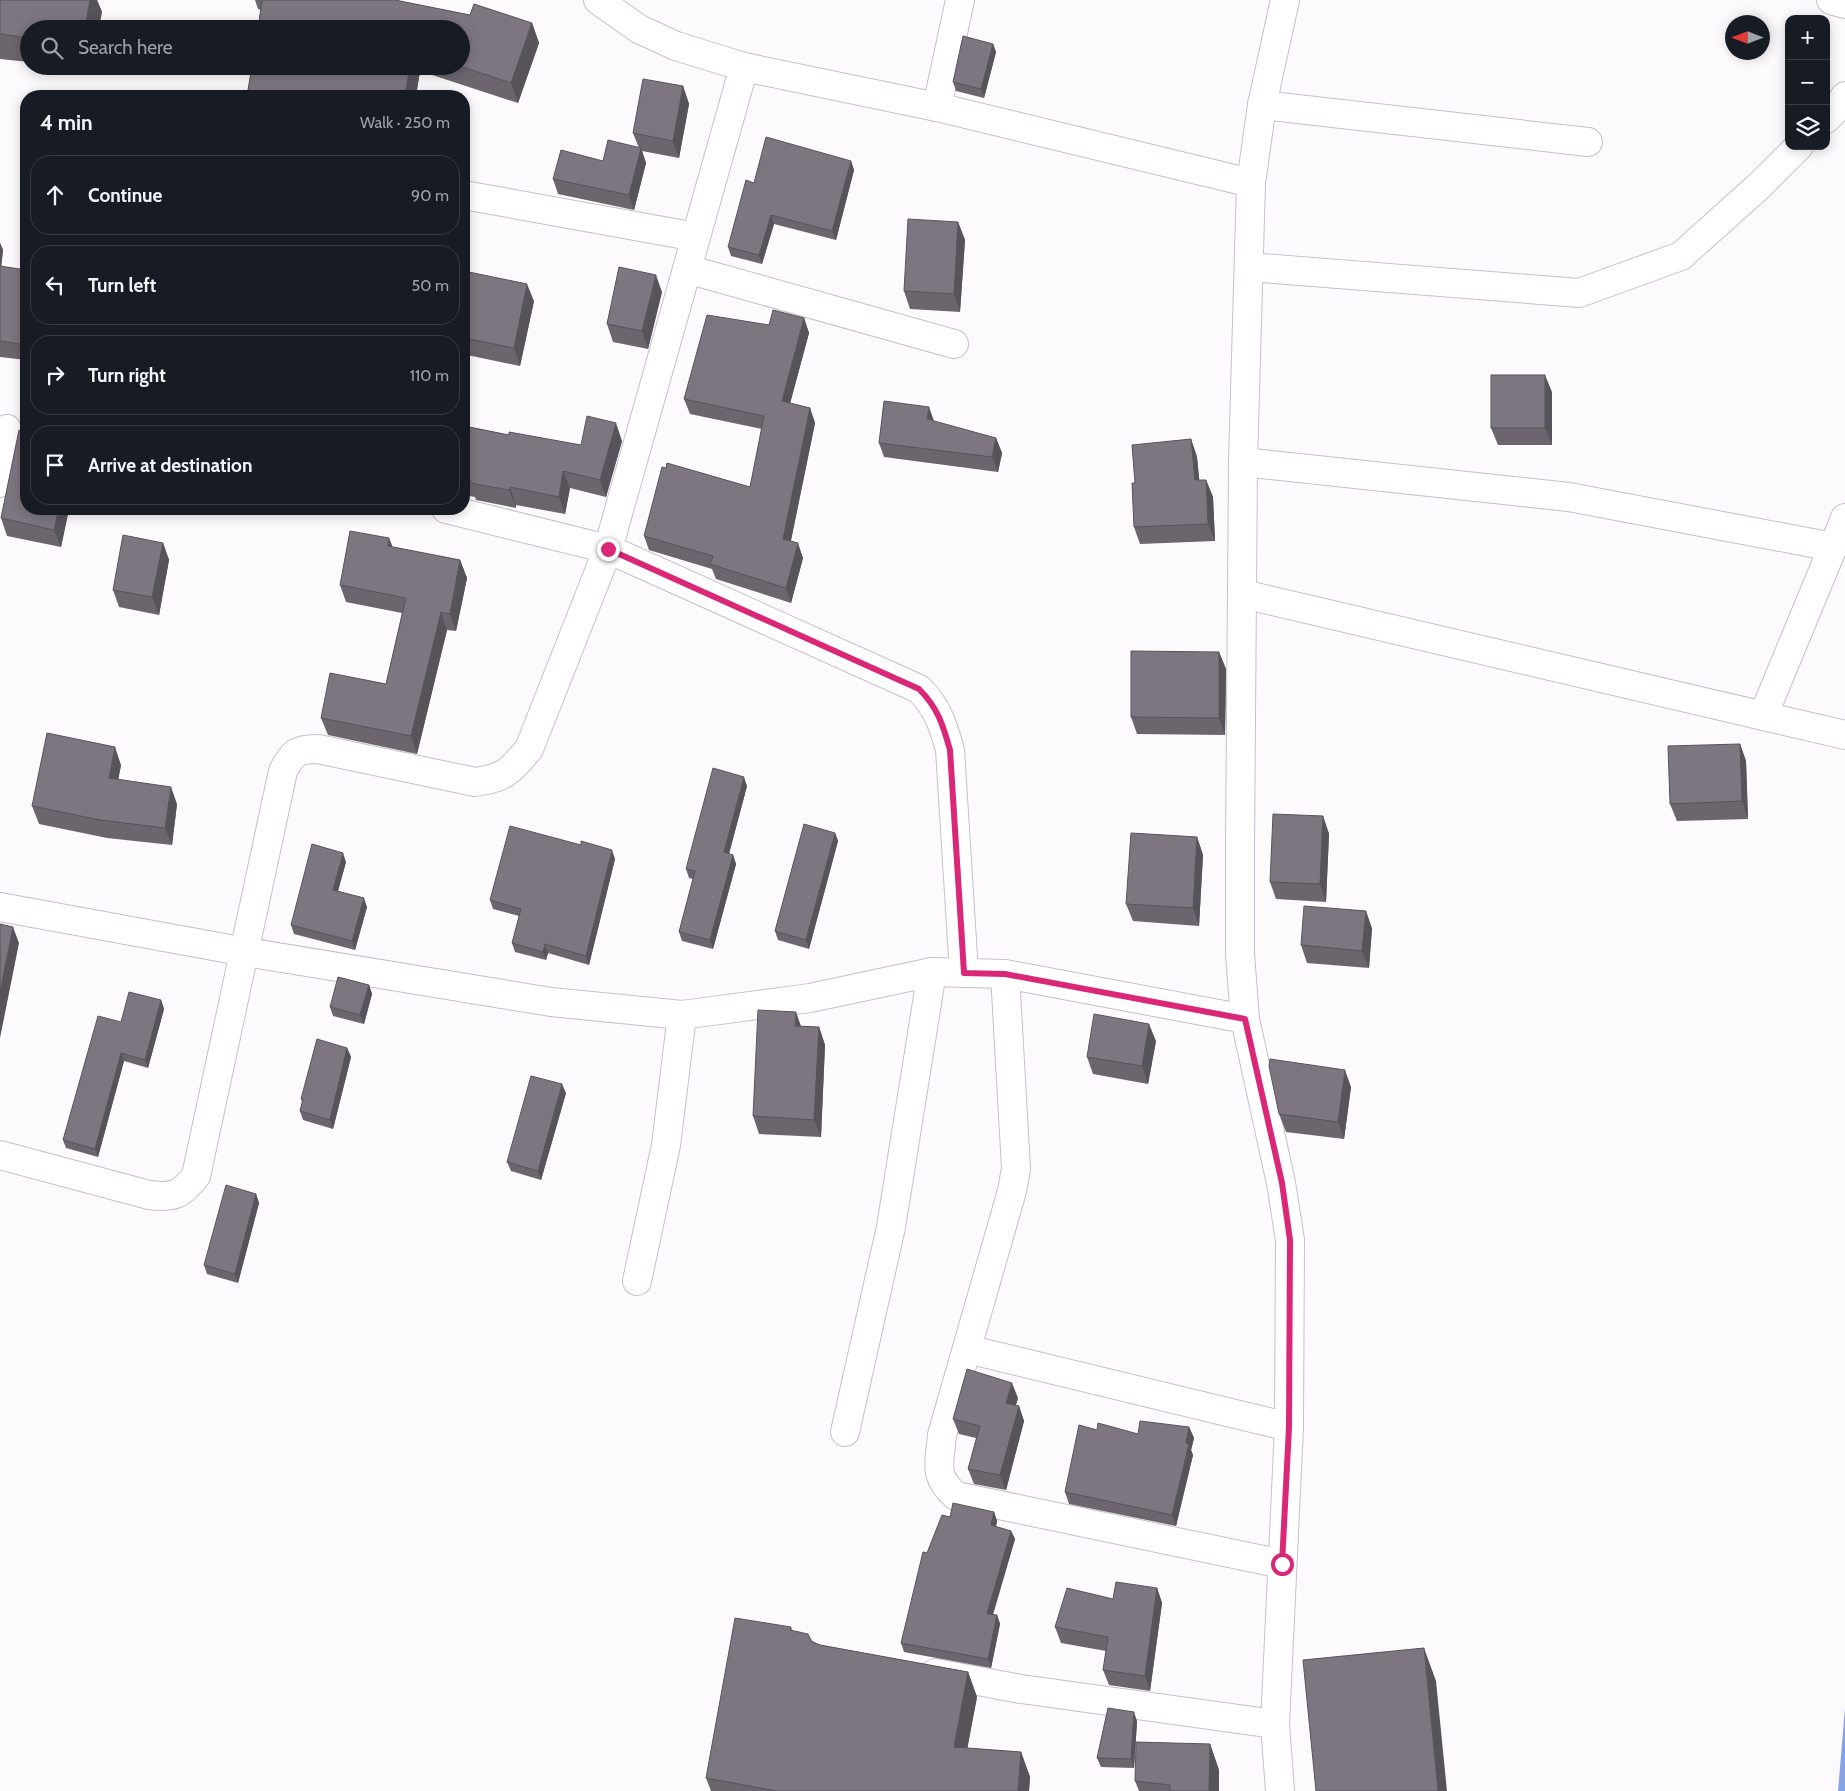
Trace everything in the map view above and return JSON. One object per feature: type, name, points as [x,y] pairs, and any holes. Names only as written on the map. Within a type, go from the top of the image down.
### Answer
[{"type":"street","points":[[598,0],[639,29],[668,43],[744,67],[937,107],[1251,183]]},
{"type":"street","points":[[937,107],[960,0]]},
{"type":"street","points":[[1280,1791],[1275,1724],[1289,1427],[1290,1240],[1282,1183],[1245,1019],[1240,954],[1244,462],[1251,183],[1262,105],[1285,0]]},
{"type":"street","points":[[1830,0],[1845,4]]},
{"type":"street","points":[[0,1155],[149,1195],[167,1197],[184,1191],[196,1176],[246,952],[283,770],[292,755],[305,749],[318,749],[474,782],[492,779],[509,772],[529,749],[608,549],[744,67]]},
{"type":"street","points":[[1830,115],[1845,96]]},
{"type":"street","points":[[1262,105],[1588,142]]},
{"type":"street","points":[[1249,267],[1579,293],[1681,256],[1759,186],[1795,150]]},
{"type":"street","points":[[470,196],[696,237]]},
{"type":"street","points":[[687,269],[954,344]]},
{"type":"street","points":[[0,483],[11,430]]},
{"type":"street","points":[[1244,462],[1569,497],[1833,547]]},
{"type":"street","points":[[470,515],[608,549],[919,689],[933,703],[950,750],[964,973]]},
{"type":"street","points":[[1763,716],[1845,518]]},
{"type":"street","points":[[1243,594],[1845,735]]},
{"type":"street","points":[[0,907],[246,952],[550,1002],[682,1015],[810,998],[932,972],[1005,974],[1245,1019]]},
{"type":"street","points":[[845,1432],[891,1227],[932,972]]},
{"type":"street","points":[[1005,974],[1016,1169],[1012,1191],[942,1435],[939,1475],[946,1488],[956,1496],[1282,1564]]},
{"type":"street","points":[[637,1281],[666,1145],[682,1015]]},
{"type":"street","points":[[967,1349],[1289,1427]]},
{"type":"street","points":[[908,1668],[1021,1689],[1275,1724]]},
{"type":"water","points":[[1845,1708],[1845,1791],[1838,1791]]},
{"type":"building","points":[[0,0],[90,0],[87,20],[20,20],[20,37],[0,34]]},
{"type":"building","points":[[262,0],[395,0],[470,15],[474,4],[532,23],[511,83],[470,69],[470,20],[259,20]]},
{"type":"building","points":[[963,36],[993,44],[981,89],[953,82]]},
{"type":"building","points":[[250,75],[408,75],[406,90],[248,90]]},
{"type":"building","points":[[643,79],[683,86],[673,141],[633,133]]},
{"type":"building","points":[[766,137],[851,161],[832,231],[771,215],[759,255],[728,247],[746,180],[754,183]]},
{"type":"building","points":[[608,140],[641,148],[629,195],[553,179],[561,150],[603,161]]},
{"type":"building","points":[[908,219],[958,222],[954,294],[904,291]]},
{"type":"building","points":[[0,266],[20,269],[20,344],[0,341]]},
{"type":"building","points":[[619,267],[656,275],[642,331],[607,324]]},
{"type":"building","points":[[470,272],[527,284],[514,348],[470,339]]},
{"type":"building","points":[[773,310],[804,318],[782,401],[810,408],[783,539],[798,543],[786,588],[710,564],[713,556],[644,536],[662,467],[666,468],[667,463],[750,487],[764,416],[684,399],[707,315],[769,325]]},
{"type":"building","points":[[1491,375],[1545,375],[1545,428],[1491,428]]},
{"type":"building","points":[[884,401],[929,407],[927,419],[996,438],[992,457],[879,443]]},
{"type":"building","points":[[587,416],[616,423],[600,480],[563,471],[559,497],[510,487],[509,490],[470,483],[470,427],[509,435],[509,432],[581,445]]},
{"type":"building","points":[[19,430],[20,515],[58,515],[54,530],[1,518]]},
{"type":"building","points":[[1191,439],[1195,480],[1206,480],[1208,524],[1134,527],[1132,483],[1135,483],[1132,445]]},
{"type":"building","points":[[350,531],[389,538],[388,546],[460,560],[450,614],[441,612],[411,736],[321,718],[330,673],[386,684],[406,598],[340,585]]},
{"type":"building","points":[[123,535],[163,543],[152,597],[113,590]]},
{"type":"building","points":[[1131,651],[1219,652],[1219,718],[1131,717]]},
{"type":"building","points":[[47,733],[115,747],[109,778],[171,787],[165,828],[100,820],[32,806]]},
{"type":"building","points":[[1740,744],[1742,801],[1670,804],[1668,746]]},
{"type":"building","points":[[713,768],[744,777],[724,852],[733,855],[710,940],[679,932],[695,871],[686,869]]},
{"type":"building","points":[[1273,814],[1323,816],[1320,884],[1270,882]]},
{"type":"building","points":[[804,824],[835,833],[806,940],[775,931]]},
{"type":"building","points":[[510,826],[581,845],[581,841],[612,850],[586,956],[545,944],[543,952],[512,943],[521,909],[490,900]]},
{"type":"building","points":[[1131,833],[1197,837],[1193,908],[1126,904]]},
{"type":"building","points":[[312,844],[343,853],[333,890],[364,898],[352,941],[291,925]]},
{"type":"building","points":[[1304,906],[1366,911],[1362,951],[1301,945]]},
{"type":"building","points":[[0,924],[13,927],[0,992]]},
{"type":"building","points":[[338,977],[369,985],[360,1015],[330,1007]]},
{"type":"building","points":[[129,992],[161,1000],[145,1060],[121,1053],[95,1149],[63,1140],[98,1016],[121,1022]]},
{"type":"building","points":[[758,1010],[796,1012],[795,1026],[819,1027],[814,1120],[753,1116]]},
{"type":"building","points":[[1094,1014],[1149,1024],[1142,1066],[1087,1057]]},
{"type":"building","points":[[317,1039],[347,1048],[330,1120],[300,1111],[303,1099],[301,1099]]},
{"type":"building","points":[[1270,1059],[1345,1070],[1338,1122],[1279,1114],[1269,1066]]},
{"type":"building","points":[[531,1076],[562,1084],[538,1171],[507,1162]]},
{"type":"building","points":[[226,1185],[256,1194],[235,1274],[204,1265]]},
{"type":"building","points":[[967,1369],[1012,1383],[1006,1403],[1019,1406],[1000,1475],[968,1469],[980,1426],[953,1419]]},
{"type":"building","points":[[1140,1421],[1189,1427],[1186,1443],[1189,1444],[1172,1515],[1065,1492],[1079,1425],[1097,1430],[1098,1423],[1138,1434]]},
{"type":"building","points":[[953,1503],[994,1512],[991,1525],[1011,1531],[987,1614],[997,1615],[988,1659],[901,1643],[923,1552],[927,1553],[942,1515],[950,1517]]},
{"type":"building","points":[[1116,1582],[1157,1588],[1145,1676],[1103,1670],[1108,1637],[1055,1627],[1067,1588],[1113,1599]]},
{"type":"building","points":[[735,1618],[791,1627],[790,1630],[808,1634],[812,1642],[820,1645],[968,1672],[954,1747],[1021,1752],[1018,1791],[777,1791],[706,1778]]},
{"type":"building","points":[[1424,1648],[1438,1791],[1316,1791],[1303,1660]]},
{"type":"building","points":[[1108,1708],[1134,1712],[1131,1759],[1097,1758]]},
{"type":"building","points":[[1136,1742],[1210,1744],[1209,1791],[1170,1791],[1170,1785],[1135,1781]]},
{"type":"route","points":[[608,549],[919,689],[933,703],[950,750],[964,973],[1005,974],[1245,1019],[1282,1183],[1290,1240],[1289,1427],[1282,1564]]}]
